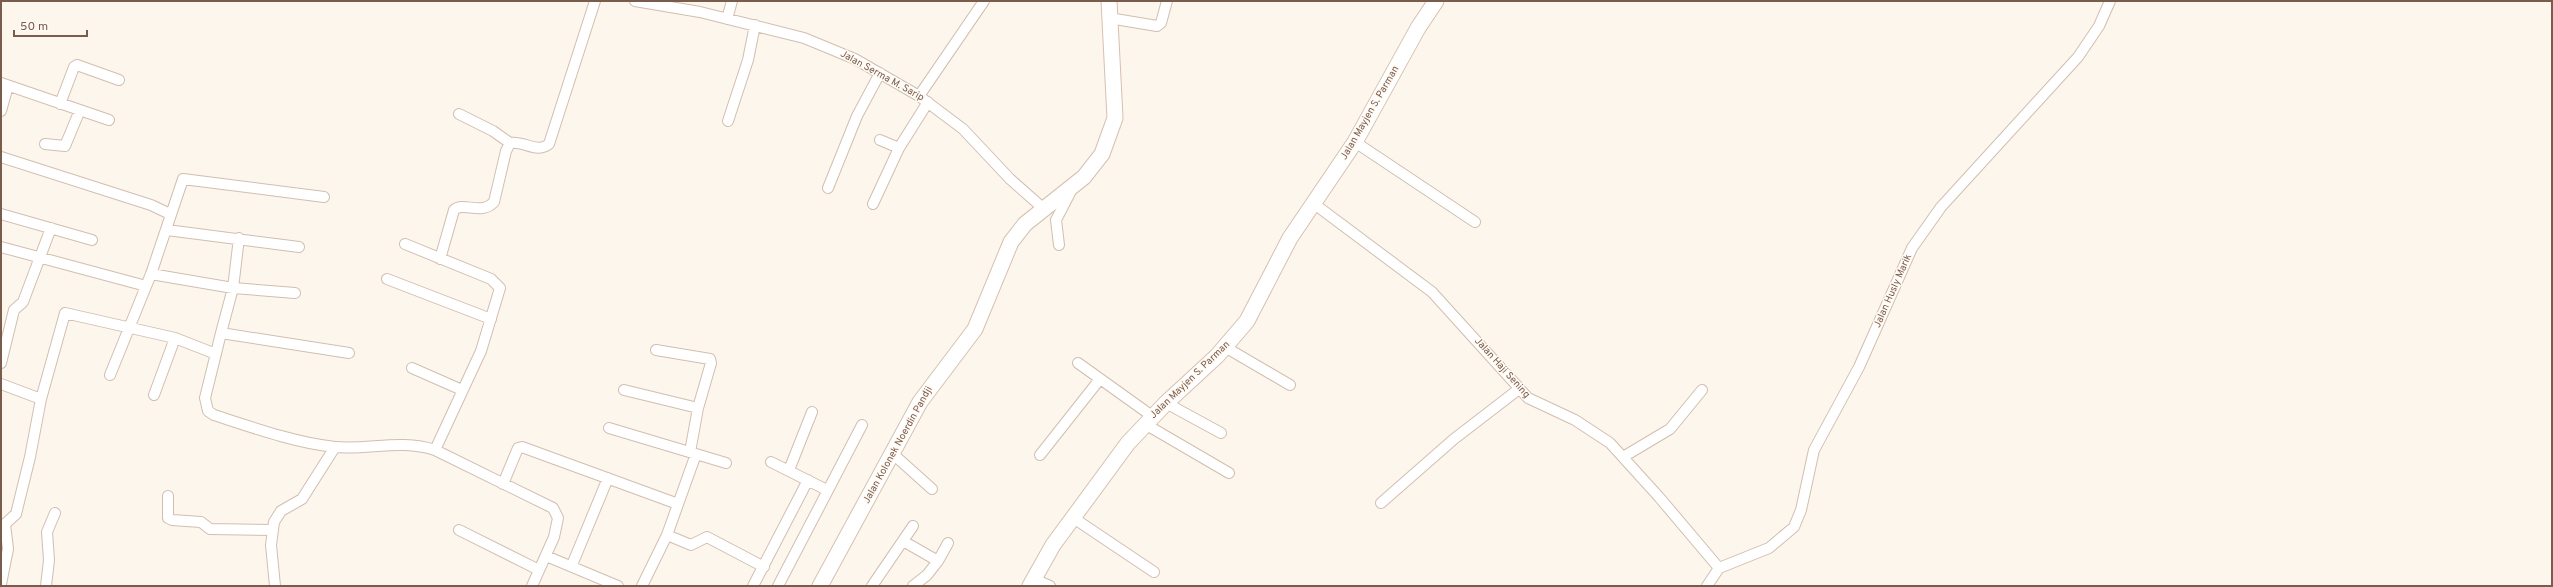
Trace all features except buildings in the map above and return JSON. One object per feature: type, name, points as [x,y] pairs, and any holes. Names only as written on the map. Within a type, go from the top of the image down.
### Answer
[{"type":"street","points":[[459,114],[493,131],[510,143],[516,142],[540,148],[549,144],[595,1]]},
{"type":"street","name":"Jalan Serma M. Sarip","points":[[635,1],[755,25],[804,38],[855,59],[919,96],[963,129],[1010,179],[1044,209]]},
{"type":"street","points":[[727,19],[732,1]]},
{"type":"street","points":[[919,96],[984,1]]},
{"type":"street","name":"Jalan Kolonek Noerdin Pandji","points":[[820,586],[920,402],[975,329],[1011,242],[1025,224],[1084,177],[1102,154],[1115,118],[1114,68],[1109,18],[1109,1]]},
{"type":"street","points":[[1109,18],[1157,26],[1161,23],[1167,1]]},
{"type":"street","name":"Jalan Mayjen S. Parman","points":[[1032,582],[1072,517],[1114,460],[1149,420],[1226,347],[1255,308],[1278,259],[1354,142],[1418,28],[1436,1]]},
{"type":"street","name":"Jalan Husly Marik","points":[[1719,568],[1769,548],[1794,527],[1801,510],[1814,450],[1859,367],[1902,267],[1912,248],[1941,207],[2078,57],[2099,26],[2110,1]]},
{"type":"street","points":[[728,121],[748,60],[755,25]]},
{"type":"street","points":[[60,104],[74,67],[77,65],[120,80]]},
{"type":"street","points":[[828,188],[857,116],[880,73]]},
{"type":"street","points":[[1,111],[5,85],[109,120]]},
{"type":"street","points":[[873,204],[899,148],[928,102]]},
{"type":"street","points":[[45,144],[65,146],[80,110]]},
{"type":"street","points":[[880,140],[899,148]]},
{"type":"street","points":[[1354,142],[1475,222]]},
{"type":"street","points":[[440,259],[454,210],[457,208],[484,208],[494,202],[506,151],[510,143]]},
{"type":"street","points":[[1,157],[151,205],[170,214]]},
{"type":"street","points":[[110,376],[151,274],[183,179],[185,178],[234,187],[324,197]]},
{"type":"street","points":[[1059,245],[1056,220],[1075,184]]},
{"type":"street","name":"Jalan Haji Sening","points":[[1313,203],[1432,292],[1528,398],[1591,429],[1610,443],[1719,568]]},
{"type":"street","points":[[1,214],[92,240]]},
{"type":"street","points":[[1,363],[14,310],[23,302],[38,258],[51,228]]},
{"type":"street","points":[[167,230],[239,238],[299,247]]},
{"type":"street","points":[[239,238],[233,288],[205,398],[206,405],[211,413],[242,424],[335,447],[415,444],[435,450],[545,503],[557,512],[558,518],[554,537],[532,586]]},
{"type":"street","points":[[405,244],[498,283],[500,294],[481,351],[435,450]]},
{"type":"street","points":[[1,247],[146,286]]},
{"type":"street","points":[[151,274],[233,288],[295,293]]},
{"type":"street","points":[[386,279],[491,319]]},
{"type":"street","points":[[1,584],[8,550],[4,518],[13,519],[16,514],[30,457],[41,399],[65,313],[175,338],[216,354]]},
{"type":"street","points":[[221,333],[349,353]]},
{"type":"street","points":[[154,395],[175,338]]},
{"type":"street","points":[[1226,347],[1290,386]]},
{"type":"street","points":[[642,586],[667,535],[678,504],[693,453],[698,408],[711,363],[710,359],[656,350]]},
{"type":"street","points":[[1078,364],[1100,379],[1149,420],[1229,473]]},
{"type":"street","points":[[412,368],[462,390]]},
{"type":"street","points":[[1040,455],[1100,379]]},
{"type":"street","points":[[1,384],[41,399]]},
{"type":"street","points":[[1381,503],[1454,439],[1519,389]]},
{"type":"street","points":[[624,390],[698,408]]},
{"type":"street","points":[[1622,457],[1670,429],[1702,390]]},
{"type":"street","points":[[1166,403],[1221,433]]},
{"type":"street","points":[[789,470],[812,412]]},
{"type":"street","points":[[778,586],[862,425]]},
{"type":"street","points":[[609,428],[726,463]]},
{"type":"street","points":[[275,586],[271,545],[273,530],[281,511],[302,499],[335,447]]},
{"type":"street","points":[[503,484],[515,453],[518,448],[522,447],[678,504]]},
{"type":"street","points":[[893,454],[932,489]]},
{"type":"street","points":[[771,462],[827,490]]},
{"type":"street","points":[[572,565],[608,478]]},
{"type":"street","points":[[753,586],[808,480]]},
{"type":"street","points":[[168,496],[168,518],[172,520],[201,522],[210,529],[273,530]]},
{"type":"street","points":[[46,586],[49,560],[47,532],[55,513]]},
{"type":"street","points":[[1072,517],[1154,572]]},
{"type":"street","points":[[872,586],[913,526]]},
{"type":"street","points":[[459,530],[539,570]]},
{"type":"street","points":[[667,535],[691,545],[707,537],[764,567]]},
{"type":"street","points":[[903,541],[938,561]]},
{"type":"street","points":[[913,586],[927,575],[938,561],[948,543]]},
{"type":"street","points":[[546,556],[572,565],[600,582],[618,586]]},
{"type":"street","points":[[1707,586],[1719,568]]},
{"type":"street","points":[[1032,582],[1050,586]]}]
